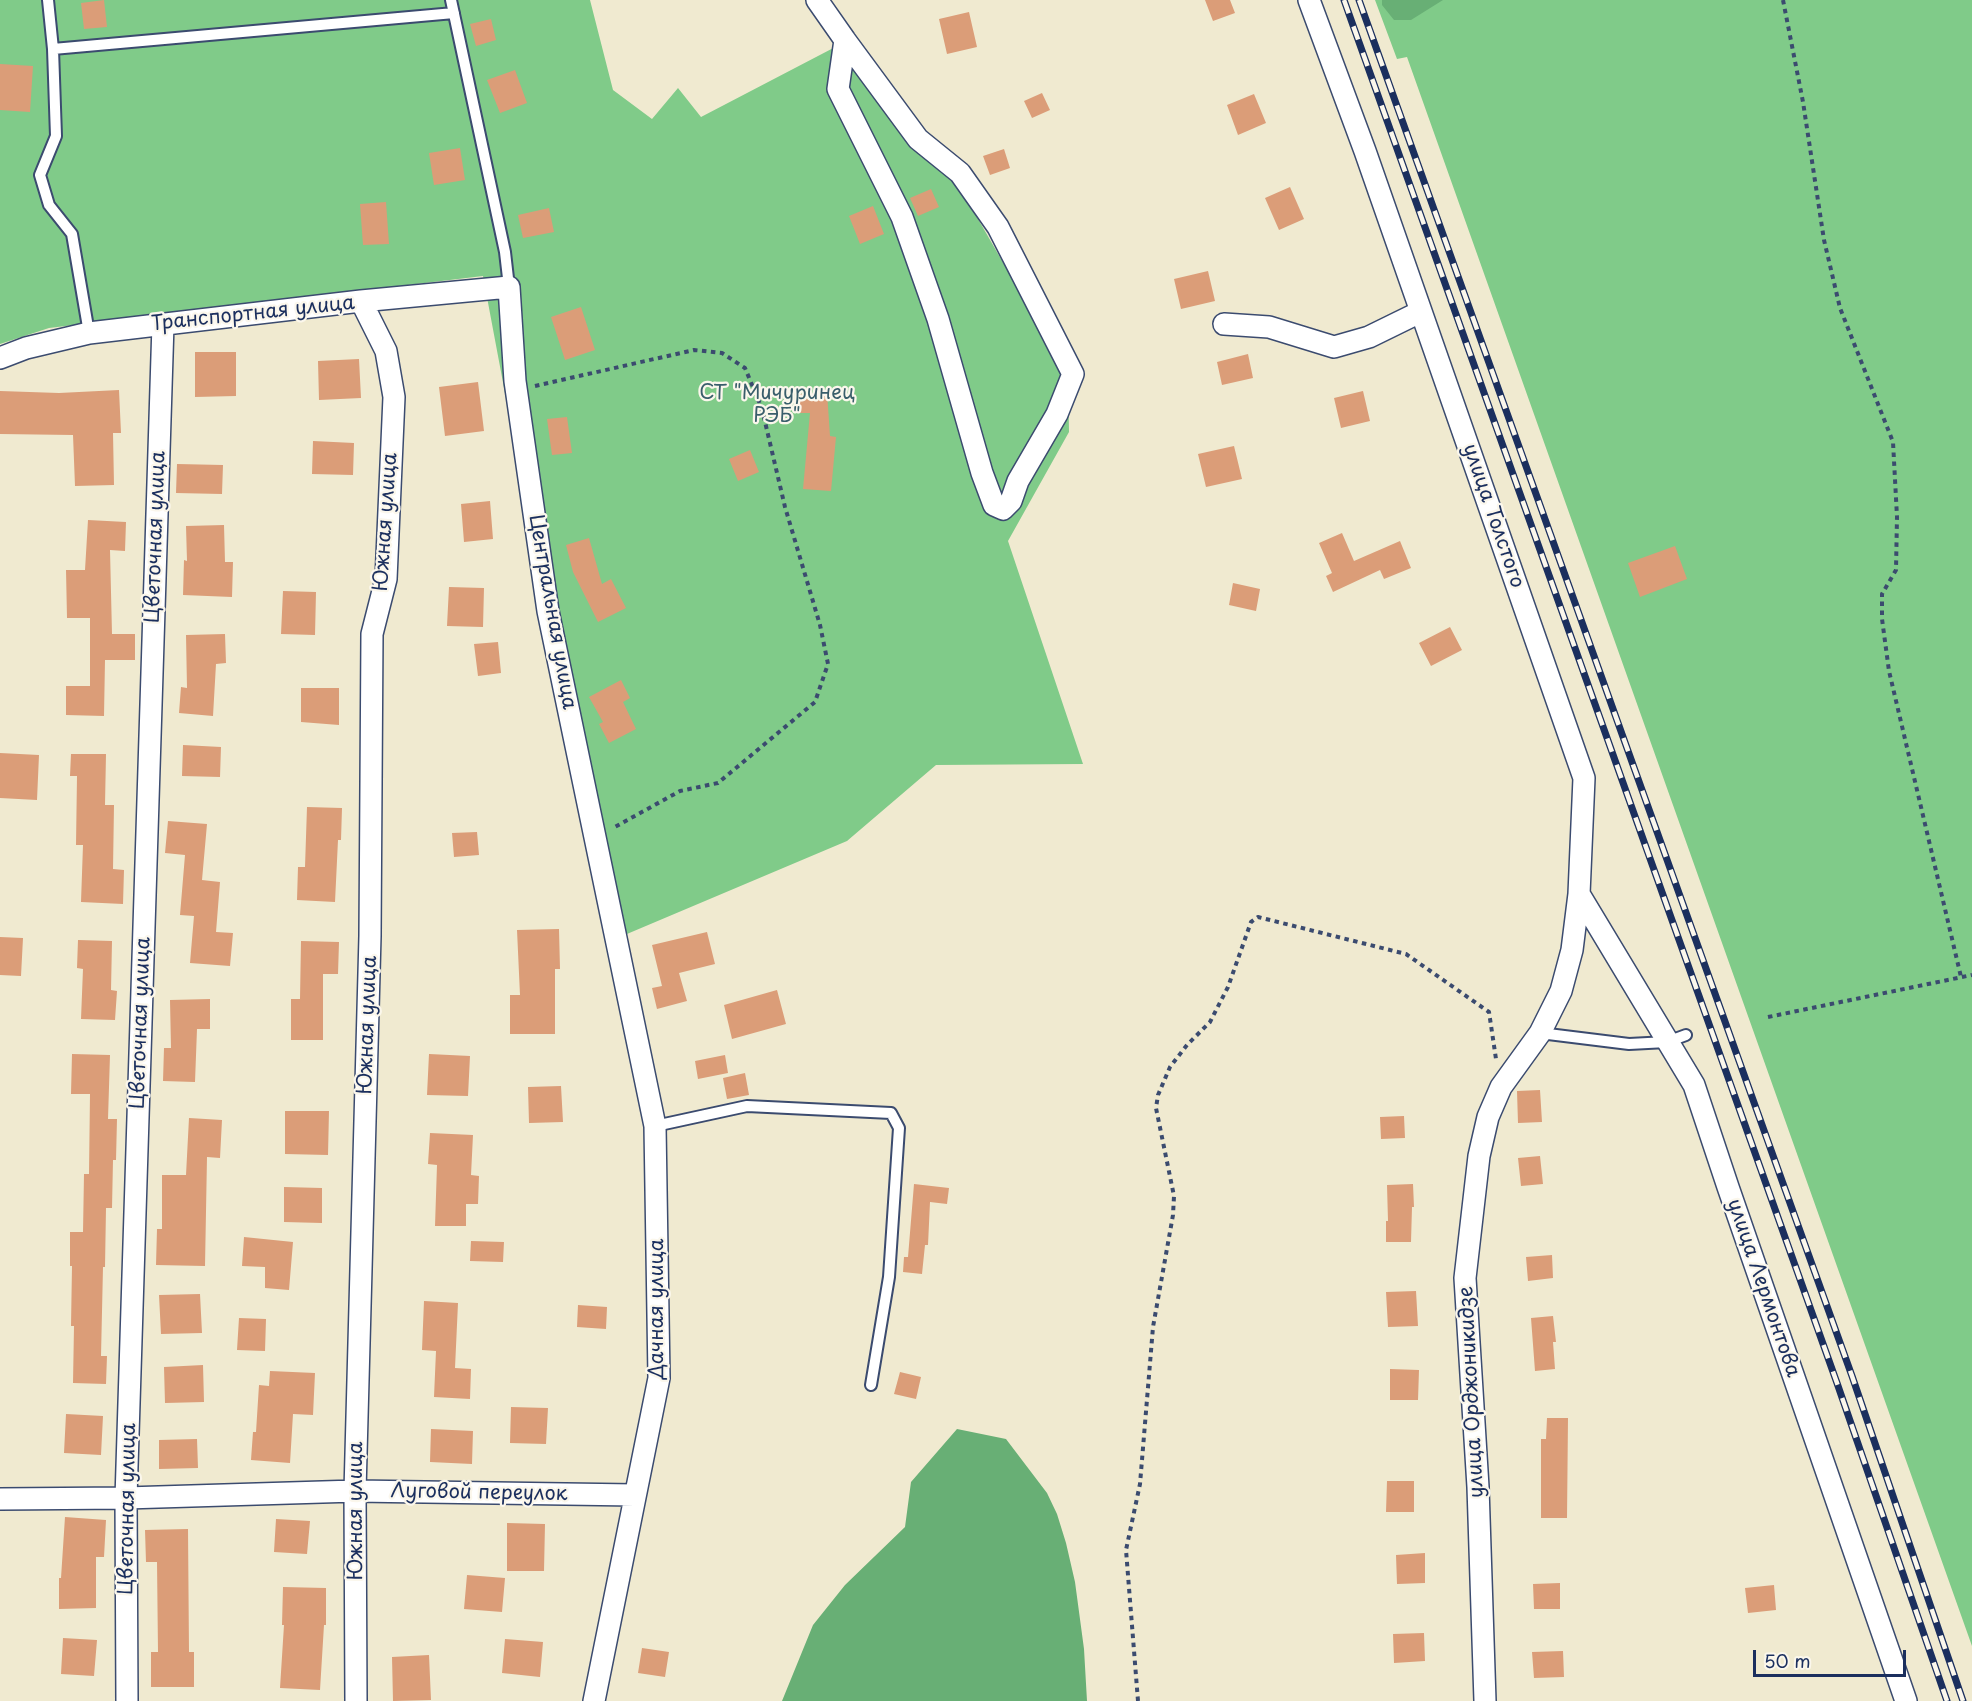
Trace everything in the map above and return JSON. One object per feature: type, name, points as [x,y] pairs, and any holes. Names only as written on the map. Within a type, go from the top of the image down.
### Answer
[{"type":"street","points":[[818,0],[918,139],[960,173],[998,226],[1073,374],[1058,414],[1018,481],[1011,501],[1003,509],[994,505],[982,473],[938,319],[902,217],[838,89],[845,40]]},
{"type":"street","name":"улица Толстого","points":[[1309,0],[1365,151],[1584,778],[1579,894]]},
{"type":"street","name":"Транспортная улица","points":[[0,358],[26,348],[89,333],[509,287]]},
{"type":"street","name":"Центральная улица","points":[[509,287],[516,390],[548,611],[616,942]]},
{"type":"street","name":"Южная улица","points":[[356,1701],[355,1491],[370,936],[372,634],[386,579],[394,396],[386,351],[361,302]]},
{"type":"street","points":[[1224,324],[1269,327],[1334,347],[1368,337],[1420,312]]},
{"type":"street","name":"Цветочная улица","points":[[127,1701],[126,1498],[163,324]]},
{"type":"street","name":"улица Орджоникидзе","points":[[1485,1701],[1478,1487],[1465,1278],[1479,1156],[1488,1117],[1501,1087],[1540,1033],[1561,991],[1572,950],[1579,894]]},
{"type":"street","name":"улица Лермонтова","points":[[1579,894],[1677,1039],[1906,1701]]},
{"type":"street","name":"Дачная улица","points":[[594,1701],[659,1378],[655,1126],[616,942]]},
{"type":"street","name":"Луговой переулок","points":[[0,1499],[126,1498],[355,1491],[635,1495]]},
{"type":"lane","points":[[48,0],[57,136],[40,175],[49,205],[72,234],[89,333]]},
{"type":"lane","points":[[451,0],[505,252],[509,287]]},
{"type":"lane","points":[[53,49],[454,13]]},
{"type":"lane","points":[[1540,1033],[1629,1044],[1677,1039]]},
{"type":"lane","points":[[655,1126],[747,1107],[891,1113],[899,1128],[889,1276],[871,1386]]},
{"type":"path","points":[[1783,0],[1803,102],[1824,240],[1840,308],[1893,442],[1897,517],[1896,570],[1882,594],[1882,619],[1889,671],[1960,976]]},
{"type":"path","points":[[516,390],[694,350],[722,354],[745,368],[762,409],[785,507],[820,625],[828,664],[815,702],[718,783],[680,791],[595,838]]},
{"type":"path","points":[[1138,1701],[1126,1550],[1140,1484],[1153,1327],[1173,1215],[1174,1196],[1156,1108],[1158,1095],[1170,1067],[1187,1045],[1210,1022],[1228,987],[1251,922],[1258,917],[1406,954],[1489,1012],[1501,1087]]},
{"type":"path","points":[[1768,1017],[1972,975]]},
{"type":"green space","name":"СТ \"Мичуринец РЭБ\"","points":[[0,0],[590,0],[613,90],[652,119],[678,88],[701,117],[841,44],[958,184],[1068,376],[1069,432],[1008,541],[1083,764],[936,765],[847,841],[608,942],[483,276],[49,328],[0,344]]},
{"type":"green space","points":[[1375,0],[1972,0],[1972,1646],[1407,57],[1397,59]]},
{"type":"green space","points":[[1382,0],[1443,0],[1411,20],[1394,20],[1382,5]]},
{"type":"green space","points":[[957,1429],[1006,1439],[1047,1493],[1057,1514],[1075,1582],[1084,1649],[1087,1701],[782,1701],[813,1625],[845,1585],[905,1527],[911,1482]]},
{"type":"building","points":[[104,0],[107,27],[84,29],[81,3]]},
{"type":"building","points":[[1205,0],[1230,0],[1235,13],[1213,21]]},
{"type":"building","points":[[969,12],[977,47],[947,54],[939,19]]},
{"type":"building","points":[[491,19],[496,40],[476,46],[470,24]]},
{"type":"building","points":[[0,64],[33,66],[30,112],[0,110]]},
{"type":"building","points":[[515,70],[527,103],[500,113],[487,80]]},
{"type":"building","points":[[1042,93],[1050,110],[1032,118],[1024,101]]},
{"type":"building","points":[[1254,94],[1266,123],[1238,135],[1227,105]]},
{"type":"building","points":[[460,148],[465,180],[434,185],[429,153]]},
{"type":"building","points":[[1004,149],[1010,168],[990,175],[983,156]]},
{"type":"building","points":[[1290,187],[1304,219],[1279,230],[1265,198]]},
{"type":"building","points":[[931,189],[939,207],[918,216],[910,198]]},
{"type":"building","points":[[386,202],[389,244],[363,245],[360,204]]},
{"type":"building","points":[[873,206],[884,234],[860,244],[849,216]]},
{"type":"building","points":[[549,208],[554,232],[523,238],[518,215]]},
{"type":"building","points":[[1208,271],[1215,301],[1181,309],[1174,279]]},
{"type":"building","points":[[581,307],[595,350],[565,360],[551,317]]},
{"type":"building","points":[[195,352],[236,352],[236,396],[195,397]]},
{"type":"building","points":[[1248,354],[1253,378],[1222,385],[1217,362]]},
{"type":"building","points":[[359,359],[361,398],[319,400],[318,361]]},
{"type":"building","points":[[478,382],[484,431],[445,436],[439,387]]},
{"type":"building","points":[[119,390],[121,433],[113,433],[114,485],[75,486],[73,435],[0,434],[0,391],[59,393]]},
{"type":"building","points":[[1363,391],[1370,421],[1341,428],[1334,398]]},
{"type":"building","points":[[827,392],[830,436],[836,437],[831,491],[803,489],[810,413],[800,413],[798,394]]},
{"type":"building","points":[[567,417],[572,453],[552,455],[547,419]]},
{"type":"building","points":[[313,441],[354,443],[353,475],[312,474]]},
{"type":"building","points":[[1234,446],[1242,479],[1206,487],[1198,454]]},
{"type":"building","points":[[750,450],[759,472],[738,481],[729,459]]},
{"type":"building","points":[[177,464],[223,465],[222,494],[176,493]]},
{"type":"building","points":[[490,501],[493,539],[464,542],[461,504]]},
{"type":"building","points":[[88,520],[126,522],[125,551],[110,550],[112,634],[135,634],[135,660],[105,660],[104,716],[66,715],[66,686],[90,686],[90,618],[67,618],[66,570],[85,570]]},
{"type":"building","points":[[224,525],[225,562],[233,562],[232,597],[183,595],[184,560],[187,561],[186,526]]},
{"type":"building","points":[[1342,533],[1354,561],[1400,541],[1411,568],[1384,579],[1380,570],[1333,592],[1326,576],[1332,573],[1319,543]]},
{"type":"building","points":[[589,538],[602,584],[611,579],[626,608],[598,622],[573,572],[566,545]]},
{"type":"building","points":[[1675,546],[1687,579],[1640,597],[1628,563]]},
{"type":"building","points":[[1233,583],[1260,589],[1256,611],[1229,605]]},
{"type":"building","points":[[449,587],[484,588],[483,627],[447,626]]},
{"type":"building","points":[[283,591],[316,592],[315,635],[281,634]]},
{"type":"building","points":[[1450,627],[1462,650],[1431,666],[1419,643]]},
{"type":"building","points":[[225,634],[226,663],[216,664],[213,716],[179,713],[181,687],[187,688],[186,635]]},
{"type":"building","points":[[498,642],[501,673],[478,676],[474,644]]},
{"type":"building","points":[[621,680],[630,698],[623,702],[636,729],[609,743],[599,724],[603,722],[589,697]]},
{"type":"building","points":[[301,688],[339,688],[339,725],[301,722]]},
{"type":"building","points":[[183,745],[221,747],[220,777],[182,776]]},
{"type":"building","points":[[0,753],[39,755],[37,800],[0,798]]},
{"type":"building","points":[[71,754],[106,754],[105,805],[114,805],[113,869],[124,870],[123,904],[81,902],[83,845],[76,845],[77,776],[70,776]]},
{"type":"building","points":[[307,807],[342,808],[335,902],[297,900],[298,867],[305,867]]},
{"type":"building","points":[[168,821],[207,824],[202,880],[220,882],[216,932],[233,933],[230,966],[190,963],[194,916],[180,915],[185,855],[165,853]]},
{"type":"building","points":[[477,832],[479,855],[454,857],[452,833]]},
{"type":"building","points":[[559,929],[560,969],[555,969],[555,1034],[510,1034],[510,995],[520,995],[517,930]]},
{"type":"building","points":[[707,932],[715,964],[679,973],[687,1001],[657,1009],[652,988],[662,986],[652,945]]},
{"type":"building","points":[[0,937],[23,938],[21,976],[0,975]]},
{"type":"building","points":[[78,940],[112,941],[111,990],[117,991],[115,1020],[81,1019],[83,969],[77,968]]},
{"type":"building","points":[[301,941],[339,942],[338,974],[323,974],[323,1040],[291,1040],[291,999],[300,999]]},
{"type":"building","points":[[777,990],[786,1024],[732,1039],[724,1005]]},
{"type":"building","points":[[210,999],[210,1029],[197,1029],[195,1082],[163,1081],[164,1048],[171,1048],[170,1000]]},
{"type":"building","points":[[72,1054],[110,1055],[108,1119],[117,1119],[112,1208],[106,1208],[105,1267],[103,1267],[101,1356],[107,1356],[106,1384],[73,1383],[74,1326],[71,1326],[70,1232],[83,1232],[84,1174],[89,1174],[90,1094],[71,1094]]},
{"type":"building","points":[[429,1054],[470,1056],[468,1096],[427,1095]]},
{"type":"building","points":[[725,1055],[728,1073],[698,1079],[695,1061]]},
{"type":"building","points":[[745,1073],[749,1095],[727,1099],[723,1078]]},
{"type":"building","points":[[561,1086],[563,1122],[529,1123],[528,1087]]},
{"type":"building","points":[[1540,1090],[1542,1122],[1518,1123],[1517,1091]]},
{"type":"building","points":[[285,1111],[329,1111],[328,1155],[285,1154]]},
{"type":"building","points":[[1404,1116],[1405,1138],[1381,1139],[1380,1117]]},
{"type":"building","points":[[189,1118],[222,1120],[220,1158],[207,1157],[205,1266],[156,1265],[157,1229],[162,1229],[162,1175],[186,1175]]},
{"type":"building","points":[[430,1133],[473,1135],[471,1175],[479,1176],[478,1204],[466,1204],[466,1226],[435,1226],[437,1165],[428,1164]]},
{"type":"building","points":[[1540,1156],[1543,1184],[1521,1186],[1518,1158]]},
{"type":"building","points":[[914,1184],[949,1188],[947,1204],[930,1202],[928,1245],[925,1245],[922,1274],[903,1272],[904,1257],[908,1257]]},
{"type":"building","points":[[1413,1184],[1411,1242],[1386,1242],[1387,1185]]},
{"type":"building","points":[[284,1187],[322,1188],[322,1223],[284,1222]]},
{"type":"building","points":[[244,1237],[293,1242],[289,1290],[265,1288],[265,1267],[242,1266]]},
{"type":"building","points":[[471,1241],[504,1242],[503,1262],[470,1261]]},
{"type":"building","points":[[1552,1255],[1553,1278],[1528,1281],[1526,1257]]},
{"type":"building","points":[[1416,1291],[1418,1326],[1388,1327],[1386,1292]]},
{"type":"building","points":[[200,1294],[202,1333],[161,1334],[159,1295]]},
{"type":"building","points":[[424,1301],[458,1303],[455,1368],[471,1369],[470,1399],[434,1397],[436,1351],[422,1350]]},
{"type":"building","points":[[578,1305],[607,1307],[606,1329],[577,1327]]},
{"type":"building","points":[[1553,1316],[1556,1342],[1553,1342],[1555,1369],[1535,1371],[1531,1318]]},
{"type":"building","points":[[239,1318],[266,1319],[265,1351],[237,1350]]},
{"type":"building","points":[[203,1365],[204,1402],[165,1403],[164,1367]]},
{"type":"building","points":[[1390,1369],[1419,1370],[1418,1400],[1390,1400]]},
{"type":"building","points":[[270,1371],[315,1373],[313,1415],[293,1414],[290,1463],[251,1460],[253,1432],[256,1432],[259,1385],[269,1386]]},
{"type":"building","points":[[900,1372],[921,1377],[916,1399],[894,1394]]},
{"type":"building","points":[[511,1407],[548,1408],[546,1444],[510,1443]]},
{"type":"building","points":[[66,1414],[103,1416],[101,1455],[64,1453]]},
{"type":"building","points":[[1547,1418],[1568,1418],[1567,1518],[1541,1518],[1541,1439],[1546,1439]]},
{"type":"building","points":[[431,1429],[473,1431],[472,1464],[430,1462]]},
{"type":"building","points":[[197,1439],[198,1468],[159,1469],[159,1440]]},
{"type":"building","points":[[1387,1481],[1414,1481],[1414,1512],[1386,1512]]},
{"type":"building","points":[[65,1517],[106,1520],[104,1557],[96,1557],[96,1608],[59,1609],[59,1578],[61,1578]]},
{"type":"building","points":[[276,1519],[310,1521],[307,1554],[274,1552]]},
{"type":"building","points":[[507,1523],[545,1524],[544,1571],[507,1571]]},
{"type":"building","points":[[188,1529],[189,1652],[194,1652],[194,1687],[151,1687],[151,1652],[158,1652],[157,1562],[146,1562],[145,1530]]},
{"type":"building","points":[[1425,1553],[1425,1583],[1397,1584],[1396,1555]]},
{"type":"building","points":[[467,1575],[505,1578],[502,1612],[464,1609]]},
{"type":"building","points":[[1560,1583],[1560,1609],[1534,1609],[1533,1584]]},
{"type":"building","points":[[1774,1585],[1776,1610],[1748,1613],[1745,1588]]},
{"type":"building","points":[[283,1587],[326,1588],[326,1625],[324,1625],[320,1690],[280,1688],[284,1625],[282,1625]]},
{"type":"building","points":[[1424,1633],[1425,1661],[1394,1663],[1393,1634]]},
{"type":"building","points":[[63,1638],[97,1640],[94,1676],[61,1674]]},
{"type":"building","points":[[505,1639],[543,1642],[540,1677],[502,1673]]},
{"type":"building","points":[[642,1648],[669,1652],[665,1677],[638,1673]]},
{"type":"building","points":[[1563,1651],[1564,1677],[1534,1678],[1532,1652]]},
{"type":"building","points":[[429,1655],[431,1700],[393,1701],[392,1657]]},
{"type":"railway","points":[[1344,0],[1837,1383],[1947,1701]]},
{"type":"railway","points":[[1359,0],[1852,1376],[1963,1701]]}]
